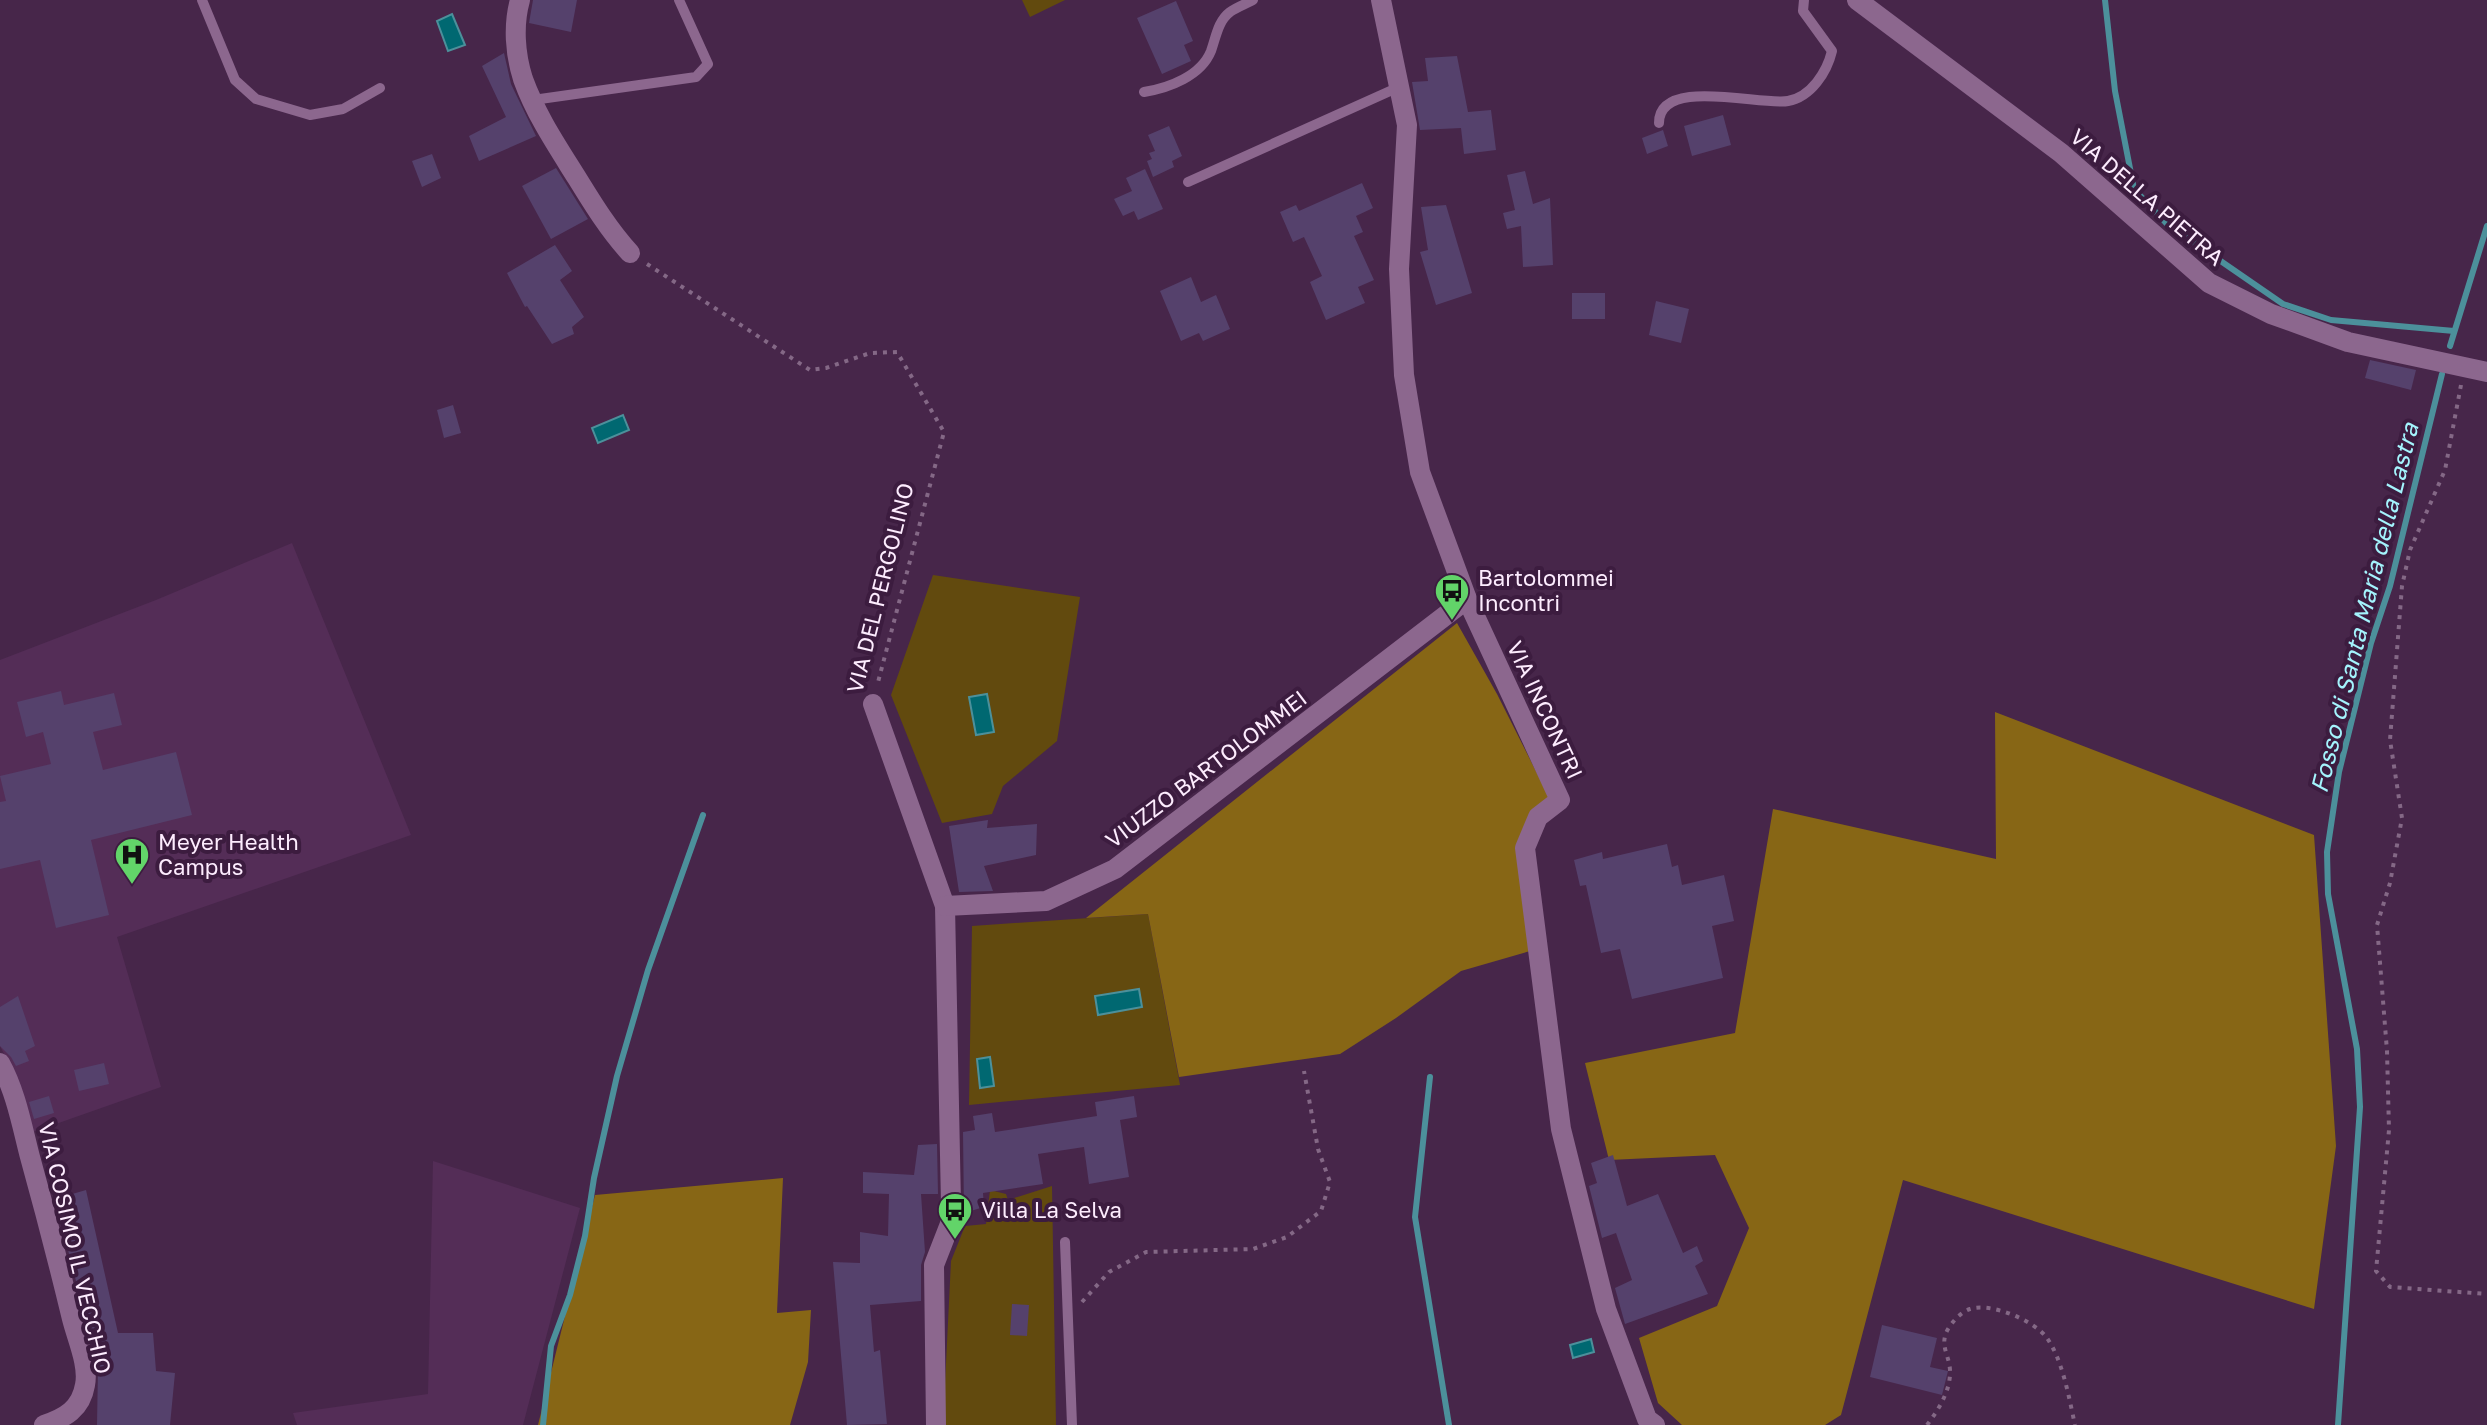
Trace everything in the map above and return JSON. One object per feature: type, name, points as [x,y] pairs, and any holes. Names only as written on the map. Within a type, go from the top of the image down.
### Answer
[{"type":"street","points":[[520,0],[515,18],[516,44],[523,78],[547,131],[611,233],[630,253]]},
{"type":"street","name":"VIA INCONTRI","points":[[1381,0],[1407,125],[1399,269],[1404,375],[1420,472],[1467,599],[1560,800],[1538,817],[1525,848],[1561,1129],[1606,1309],[1647,1419],[1655,1425]]},
{"type":"street","name":"VIA DELLA PIETRA","points":[[1857,0],[2061,153],[2209,283],[2271,314],[2348,342],[2487,372]]},
{"type":"street","name":"VIUZZO BARTOLOMMEI","points":[[945,906],[1046,901],[1115,869],[1467,599]]},
{"type":"street","name":"VIA DEL PERGOLINO","points":[[873,704],[945,906],[951,1205],[950,1224],[934,1265],[936,1425]]},
{"type":"street","name":"VIA COSIMO IL VECCHIO","points":[[0,1063],[19,1114],[85,1372],[82,1398],[75,1408],[66,1417],[44,1425]]},
{"type":"lane","points":[[202,0],[235,80],[256,99],[310,115],[343,109],[380,88]]},
{"type":"lane","points":[[533,100],[696,77],[708,64],[679,0]]},
{"type":"lane","points":[[1144,92],[1165,89],[1203,66],[1212,49],[1215,33],[1229,13],[1253,0]]},
{"type":"lane","points":[[1659,123],[1664,106],[1672,101],[1717,96],[1787,101],[1802,96],[1828,65],[1832,51],[1803,11],[1804,0]]},
{"type":"lane","points":[[1188,182],[1399,87]]},
{"type":"lane","points":[[1065,1242],[1072,1425]]},
{"type":"path","name":"VIA DEL PERGOLINO","points":[[630,253],[810,370],[826,368],[870,353],[897,352],[944,432],[873,704]]},
{"type":"path","points":[[2464,367],[2445,470],[2410,550],[2402,586],[2390,740],[2402,818],[2390,883],[2377,925],[2387,1051],[2389,1130],[2376,1271],[2390,1287],[2487,1294]]},
{"type":"path","points":[[1069,1317],[1109,1272],[1146,1252],[1253,1249],[1287,1237],[1321,1211],[1330,1182],[1318,1149],[1304,1071]]},
{"type":"path","points":[[1927,1425],[1949,1387],[1950,1367],[1943,1347],[1944,1338],[1954,1321],[1973,1307],[1999,1310],[2028,1321],[2047,1338],[2056,1356],[2075,1425]]},
{"type":"shaded area","points":[[1022,0],[1065,0],[1030,17]]},
{"type":"shaded area","points":[[452,14],[465,45],[448,51],[437,21]]},
{"type":"shaded area","points":[[623,415],[629,430],[598,443],[592,428]]},
{"type":"shaded area","name":"Meyer Health Campus","points":[[292,543],[411,835],[117,937],[161,1087],[33,1132],[11,1067],[0,1046],[0,660]]},
{"type":"shaded area","points":[[933,575],[1080,597],[1057,741],[1003,786],[992,814],[942,823],[891,695]]},
{"type":"shaded area","points":[[1457,623],[1549,797],[1528,817],[1516,846],[1530,951],[1461,971],[1340,1054],[1179,1077],[1148,914],[1086,918]]},
{"type":"shaded area","points":[[987,694],[994,732],[976,735],[969,697]]},
{"type":"shaded area","points":[[1995,712],[2314,835],[2336,1146],[2314,1309],[1903,1180],[1841,1415],[1825,1425],[1682,1425],[1658,1403],[1639,1338],[1717,1306],[1749,1228],[1715,1155],[1609,1160],[1585,1063],[1735,1033],[1773,809],[1996,859]]},
{"type":"shaded area","points":[[1148,914],[1180,1085],[969,1105],[972,926]]},
{"type":"shaded area","points":[[1139,989],[1142,1007],[1098,1015],[1095,996]]},
{"type":"shaded area","points":[[990,1057],[994,1086],[980,1088],[977,1059]]},
{"type":"shaded area","points":[[433,1161],[580,1208],[523,1425],[297,1425],[293,1413],[428,1394]]},
{"type":"shaded area","points":[[783,1178],[777,1313],[811,1310],[808,1362],[790,1425],[538,1425],[595,1195]]},
{"type":"shaded area","points":[[1052,1186],[1056,1425],[943,1425],[951,1261],[965,1226],[986,1224],[990,1190],[1006,1194],[1008,1200]]},
{"type":"shaded area","points":[[1591,1339],[1594,1352],[1573,1358],[1570,1345]]},
{"type":"building","points":[[533,0],[577,0],[571,32],[529,23]]},
{"type":"building","points":[[1176,1],[1193,41],[1184,45],[1191,61],[1162,74],[1137,18]]},
{"type":"building","points":[[504,53],[511,84],[536,136],[479,161],[469,136],[506,117],[482,66]]},
{"type":"building","points":[[1457,56],[1468,112],[1491,110],[1496,150],[1464,154],[1461,128],[1420,130],[1412,82],[1428,81],[1425,58]]},
{"type":"building","points":[[1723,115],[1731,145],[1692,156],[1684,126]]},
{"type":"building","points":[[1169,126],[1182,156],[1172,161],[1174,167],[1153,177],[1147,161],[1152,159],[1149,153],[1155,151],[1148,135]]},
{"type":"building","points":[[1663,130],[1668,146],[1647,154],[1642,138]]},
{"type":"building","points":[[432,154],[441,178],[422,187],[412,161]]},
{"type":"building","points":[[556,168],[588,219],[551,239],[522,186]]},
{"type":"building","points":[[1145,169],[1163,209],[1138,220],[1134,211],[1123,216],[1114,199],[1132,191],[1126,178]]},
{"type":"building","points":[[1525,171],[1533,204],[1550,198],[1553,265],[1523,267],[1521,226],[1507,229],[1503,213],[1515,210],[1507,175]]},
{"type":"building","points":[[1362,183],[1373,208],[1356,216],[1363,232],[1354,236],[1374,280],[1358,287],[1365,303],[1326,320],[1310,282],[1322,276],[1304,237],[1293,242],[1280,212],[1296,205],[1299,211]]},
{"type":"building","points":[[1446,205],[1472,293],[1436,305],[1420,252],[1428,250],[1421,207]]},
{"type":"building","points":[[555,245],[572,271],[560,280],[584,317],[572,327],[574,334],[552,344],[525,307],[507,273]]},
{"type":"building","points":[[1191,277],[1201,302],[1216,295],[1230,329],[1203,341],[1199,333],[1181,341],[1160,291]]},
{"type":"building","points":[[1572,293],[1605,293],[1605,319],[1572,319]]},
{"type":"building","points":[[1656,301],[1689,309],[1681,343],[1649,335]]},
{"type":"building","points":[[2370,360],[2416,370],[2411,390],[2365,378]]},
{"type":"building","points":[[453,405],[461,433],[444,438],[437,410]]},
{"type":"building","points":[[61,691],[64,705],[114,693],[122,725],[93,732],[103,770],[176,752],[192,815],[91,840],[109,915],[56,928],[40,860],[0,869],[0,802],[6,801],[0,776],[51,764],[43,732],[26,737],[17,702]]},
{"type":"building","points":[[988,820],[987,828],[1037,824],[1036,855],[984,866],[993,891],[959,892],[949,826]]},
{"type":"building","points":[[1667,844],[1672,867],[1678,865],[1682,885],[1724,875],[1734,921],[1712,926],[1723,978],[1632,999],[1620,949],[1601,953],[1586,885],[1580,886],[1574,860],[1602,852],[1603,859]]},
{"type":"building","points":[[18,996],[35,1046],[25,1051],[29,1061],[16,1066],[0,1046],[0,1007]]},
{"type":"building","points":[[104,1063],[109,1084],[79,1091],[74,1070]]},
{"type":"building","points":[[49,1096],[54,1113],[34,1119],[29,1102]]},
{"type":"building","points":[[1134,1096],[1137,1117],[1120,1120],[1129,1177],[1089,1184],[1084,1147],[1038,1154],[1043,1184],[983,1193],[984,1207],[964,1213],[963,1132],[975,1130],[973,1116],[992,1113],[995,1132],[1097,1116],[1095,1102]]},
{"type":"building","points":[[937,1144],[938,1194],[921,1194],[925,1252],[921,1265],[921,1301],[870,1305],[874,1352],[880,1350],[887,1424],[847,1425],[833,1262],[860,1263],[860,1232],[888,1236],[889,1194],[863,1193],[863,1172],[914,1175],[918,1145]]},
{"type":"building","points":[[1613,1155],[1627,1206],[1658,1194],[1683,1253],[1697,1246],[1703,1261],[1695,1266],[1708,1294],[1625,1324],[1615,1288],[1632,1280],[1616,1233],[1602,1238],[1589,1186],[1597,1183],[1591,1163]]},
{"type":"building","points":[[86,1190],[118,1333],[153,1333],[156,1371],[175,1373],[170,1425],[97,1425],[98,1368],[89,1331],[90,1319],[86,1320],[55,1199]]},
{"type":"building","points":[[1012,1304],[1029,1305],[1027,1336],[1010,1335]]},
{"type":"building","points":[[1882,1325],[1937,1338],[1930,1367],[1948,1371],[1942,1395],[1870,1377]]},
{"type":"waterway","points":[[2105,0],[2115,91],[2134,189],[2167,224],[2283,304],[2331,320],[2454,331]]},
{"type":"waterway","name":"Fosso di Santa Maria della Lastra","points":[[2450,346],[2487,226]]},
{"type":"waterway","name":"Fosso di Santa Maria della Lastra","points":[[2338,1425],[2360,1107],[2357,1049],[2328,894],[2327,852],[2339,772],[2371,643],[2390,586],[2442,374]]},
{"type":"waterway","points":[[543,1425],[551,1346],[570,1295],[585,1236],[594,1178],[617,1076],[648,970],[703,815]]},
{"type":"waterway","points":[[1430,1077],[1415,1217],[1449,1425]]},
{"type":"place","name":"Bartolommei Incontri","points":[[1452,622]]},
{"type":"place","name":"Meyer Health Campus","points":[[132,886]]},
{"type":"place","name":"Villa La Selva","points":[[955,1241]]}]
